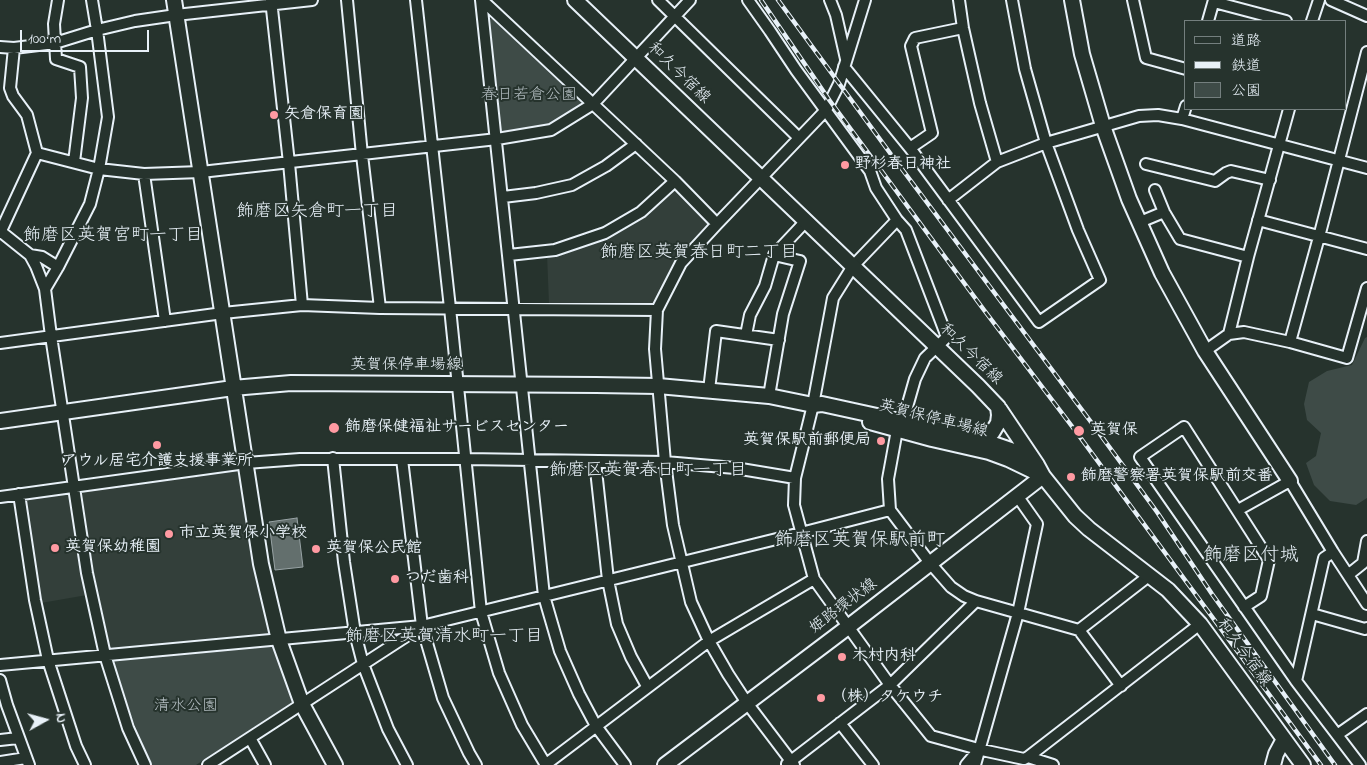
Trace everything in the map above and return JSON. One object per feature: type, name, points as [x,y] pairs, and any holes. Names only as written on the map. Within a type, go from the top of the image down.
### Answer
[{"type":"main road","points":[[174,0],[261,564],[279,640],[302,704],[335,765]]},
{"type":"main road","name":"和久今宿線","points":[[575,0],[998,407],[1040,471],[1075,516],[1178,599],[1200,624],[1303,765]]},
{"type":"main road","points":[[1072,0],[1082,54],[1102,126],[1129,199],[1162,272],[1204,351],[1290,480]]},
{"type":"main road","name":"英賀保停車場線","points":[[0,421],[233,388],[291,383],[658,386],[769,396],[812,405],[822,404],[989,452],[1040,471]]},
{"type":"main road","points":[[973,437],[987,436],[992,433],[998,423],[998,407]]},
{"type":"main road","name":"英賀保停車場線","points":[[900,426],[973,437],[1022,454],[1040,471]]},
{"type":"main road","name":"姫路環状線","points":[[665,765],[1018,497],[1040,471]]},
{"type":"main road","points":[[1273,765],[1276,754],[1284,739]]},
{"type":"street","points":[[58,0],[54,24],[56,58],[80,68],[82,98],[74,162]]},
{"type":"street","points":[[45,289],[90,204],[99,169],[108,117],[92,0]]},
{"type":"street","points":[[0,47],[14,48],[55,43],[135,21],[271,2],[312,0]]},
{"type":"street","points":[[348,0],[362,155],[380,308]]},
{"type":"street","points":[[416,0],[481,612],[499,673],[522,725],[546,765],[647,686],[709,641],[814,579]]},
{"type":"street","points":[[482,0],[675,181],[717,224]]},
{"type":"street","points":[[482,0],[544,596],[560,651],[579,694],[596,726],[625,765]]},
{"type":"street","points":[[658,0],[799,138]]},
{"type":"street","points":[[37,153],[99,169],[144,174],[201,172],[497,139],[551,130],[593,104],[690,0]]},
{"type":"street","points":[[748,0],[796,70],[870,171],[876,188],[897,220],[906,230],[947,337],[925,358],[915,379],[900,426],[888,480],[890,510],[930,563],[952,587],[964,596],[976,601],[1079,630],[1121,686]]},
{"type":"street","points":[[830,0],[836,15],[845,64],[1039,322],[1100,280],[1078,230],[1046,143],[1025,69],[1012,0]]},
{"type":"street","points":[[865,0],[839,84],[826,110],[681,263],[657,310],[655,349],[665,462],[673,525],[691,602],[709,641],[728,674],[790,764],[890,685],[976,601]]},
{"type":"street","points":[[959,0],[963,28],[980,103],[997,162]]},
{"type":"street","points":[[1133,0],[1146,58],[1184,68]]},
{"type":"street","points":[[1312,20],[1319,0]]},
{"type":"street","points":[[1331,0],[1367,16]]},
{"type":"street","points":[[1208,20],[1214,1],[1282,20]]},
{"type":"street","points":[[271,2],[302,305]]},
{"type":"street","points":[[910,148],[932,133],[912,46],[915,38],[963,28]]},
{"type":"street","points":[[14,48],[5,88],[27,115],[37,153],[0,232],[30,255],[45,289],[87,573],[105,655],[128,728],[145,765]]},
{"type":"street","points":[[1290,342],[1367,52]]},
{"type":"street","points":[[1182,119],[1185,110]]},
{"type":"street","points":[[1229,334],[1289,110]]},
{"type":"street","points":[[948,200],[997,162],[1046,143],[1139,116],[1158,115],[1182,119],[1367,168]]},
{"type":"street","points":[[503,197],[536,193],[572,185],[606,166],[636,144]]},
{"type":"street","points":[[1146,164],[1215,181],[1231,171],[1270,180]]},
{"type":"street","points":[[144,174],[165,321]]},
{"type":"street","points":[[509,255],[555,250],[605,234],[642,212],[675,181]]},
{"type":"street","points":[[1155,190],[1164,212],[1180,238],[1248,257]]},
{"type":"street","points":[[1140,222],[1164,212]]},
{"type":"street","points":[[897,220],[853,266],[834,298],[795,478],[794,505],[814,579],[890,685],[931,736],[1024,759],[1200,624]]},
{"type":"street","points":[[1258,220],[1367,249]]},
{"type":"street","points":[[746,335],[750,315],[765,286],[774,255],[806,221]]},
{"type":"street","points":[[30,255],[42,257],[58,267]]},
{"type":"street","points":[[769,396],[783,314],[800,261],[774,255]]},
{"type":"street","points":[[1204,351],[1229,334],[1244,332],[1290,342],[1347,358],[1364,310],[1367,288]]},
{"type":"street","points":[[0,343],[223,313],[302,305],[380,308],[657,310]]},
{"type":"street","points":[[709,390],[716,331],[779,340]]},
{"type":"street","points":[[1244,607],[1261,596],[1269,560],[1184,426],[1140,457],[1244,607],[1296,681],[1360,765]]},
{"type":"street","points":[[0,497],[246,463],[300,458],[665,462],[735,468],[795,478]]},
{"type":"street","points":[[333,458],[344,562],[355,633],[363,664],[388,729],[407,765]]},
{"type":"street","points":[[402,459],[422,626],[443,698],[476,765]]},
{"type":"street","points":[[595,461],[608,580],[617,624],[630,657],[647,686]]},
{"type":"street","points":[[1238,510],[1290,480],[1367,604]]},
{"type":"street","points":[[19,494],[35,600],[48,660],[84,765]]},
{"type":"street","points":[[975,765],[1018,613],[1037,524],[1018,497]]},
{"type":"street","points":[[0,665],[422,626],[890,510]]},
{"type":"street","points":[[1348,575],[1363,563],[1367,541]]},
{"type":"street","points":[[1296,681],[1324,558],[1333,552]]},
{"type":"street","points":[[1079,630],[1150,575]]},
{"type":"street","points":[[1312,614],[1367,628]]},
{"type":"street","points":[[208,765],[422,626]]},
{"type":"street","points":[[0,680],[3,705],[27,762],[0,762]]},
{"type":"street","points":[[1337,735],[1367,714]]},
{"type":"street","points":[[840,723],[873,765]]},
{"type":"street","points":[[0,740],[18,738]]},
{"type":"street","points":[[250,738],[265,765]]},
{"type":"street","points":[[966,765],[979,749]]},
{"type":"street","points":[[1028,757],[1053,765]]},
{"type":"shaded area","points":[[675,188],[709,224],[684,251],[669,272],[655,304],[549,304],[547,254],[641,217]]},
{"type":"shaded area","name":"市立英賀保小学校","points":[[235,470],[241,473],[257,576],[269,630],[268,635],[115,649],[110,647],[94,574],[82,494],[84,490]]},
{"type":"shaded area","name":"英賀保幼稚園","points":[[66,493],[70,496],[87,595],[41,603],[24,501],[27,498]]},
{"type":"shaded area","points":[[297,518],[303,567],[275,570],[269,522]]},
{"type":"green space","name":"春日若倉公園","points":[[495,17],[582,101],[581,106],[563,119],[544,127],[504,133],[500,131],[488,20]]},
{"type":"green space","points":[[1367,337],[1367,498],[1356,505],[1330,501],[1314,485],[1306,463],[1316,456],[1321,433],[1307,420],[1304,404],[1309,382],[1327,371],[1352,365]]},
{"type":"green space","name":"清水公園","points":[[270,645],[275,648],[283,673],[294,697],[293,702],[196,765],[152,765],[133,721],[113,663],[117,659]]},
{"type":"waterway","points":[[1018,632],[1022,619]]},
{"type":"railway","points":[[761,0],[830,101],[1321,765]]},
{"type":"railway","points":[[778,0],[1157,512],[1212,594],[1335,765]]},
{"type":"place","name":"矢倉保育園","points":[[274,115]]},
{"type":"place","name":"野杉春日神社","points":[[845,165]]},
{"type":"place","name":"飾磨保健福祉サービスセンター","points":[[334,428]]},
{"type":"place","name":"英賀保","points":[[1079,431]]},
{"type":"place","name":"英賀保駅前郵便局","points":[[881,441]]},
{"type":"place","name":"アウル居宅介護支援事業所","points":[[157,445]]},
{"type":"place","name":"飾磨警察署英賀保駅前交番","points":[[1071,477]]},
{"type":"place","name":"市立英賀保小学校","points":[[169,534]]},
{"type":"place","name":"英賀保幼稚園","points":[[55,548]]},
{"type":"place","name":"英賀保公民館","points":[[316,549]]},
{"type":"place","name":"つだ歯科","points":[[395,579]]},
{"type":"place","name":"木村内科","points":[[842,657]]},
{"type":"place","name":"（株）タケウチ","points":[[821,698]]},
{"type":"district","name":"飾磨区矢倉町一丁目","points":[[317,213]]},
{"type":"district","name":"飾磨区英賀宮町一丁目","points":[[113,237]]},
{"type":"district","name":"飾磨区英賀春日町二丁目","points":[[699,254]]},
{"type":"district","name":"飾磨区英賀春日町一丁目","points":[[648,472]]},
{"type":"district","name":"飾磨区英賀保駅前町","points":[[860,542]]},
{"type":"district","name":"飾磨区付城","points":[[1251,557]]},
{"type":"district","name":"飾磨区英賀清水町一丁目","points":[[444,638]]}]
